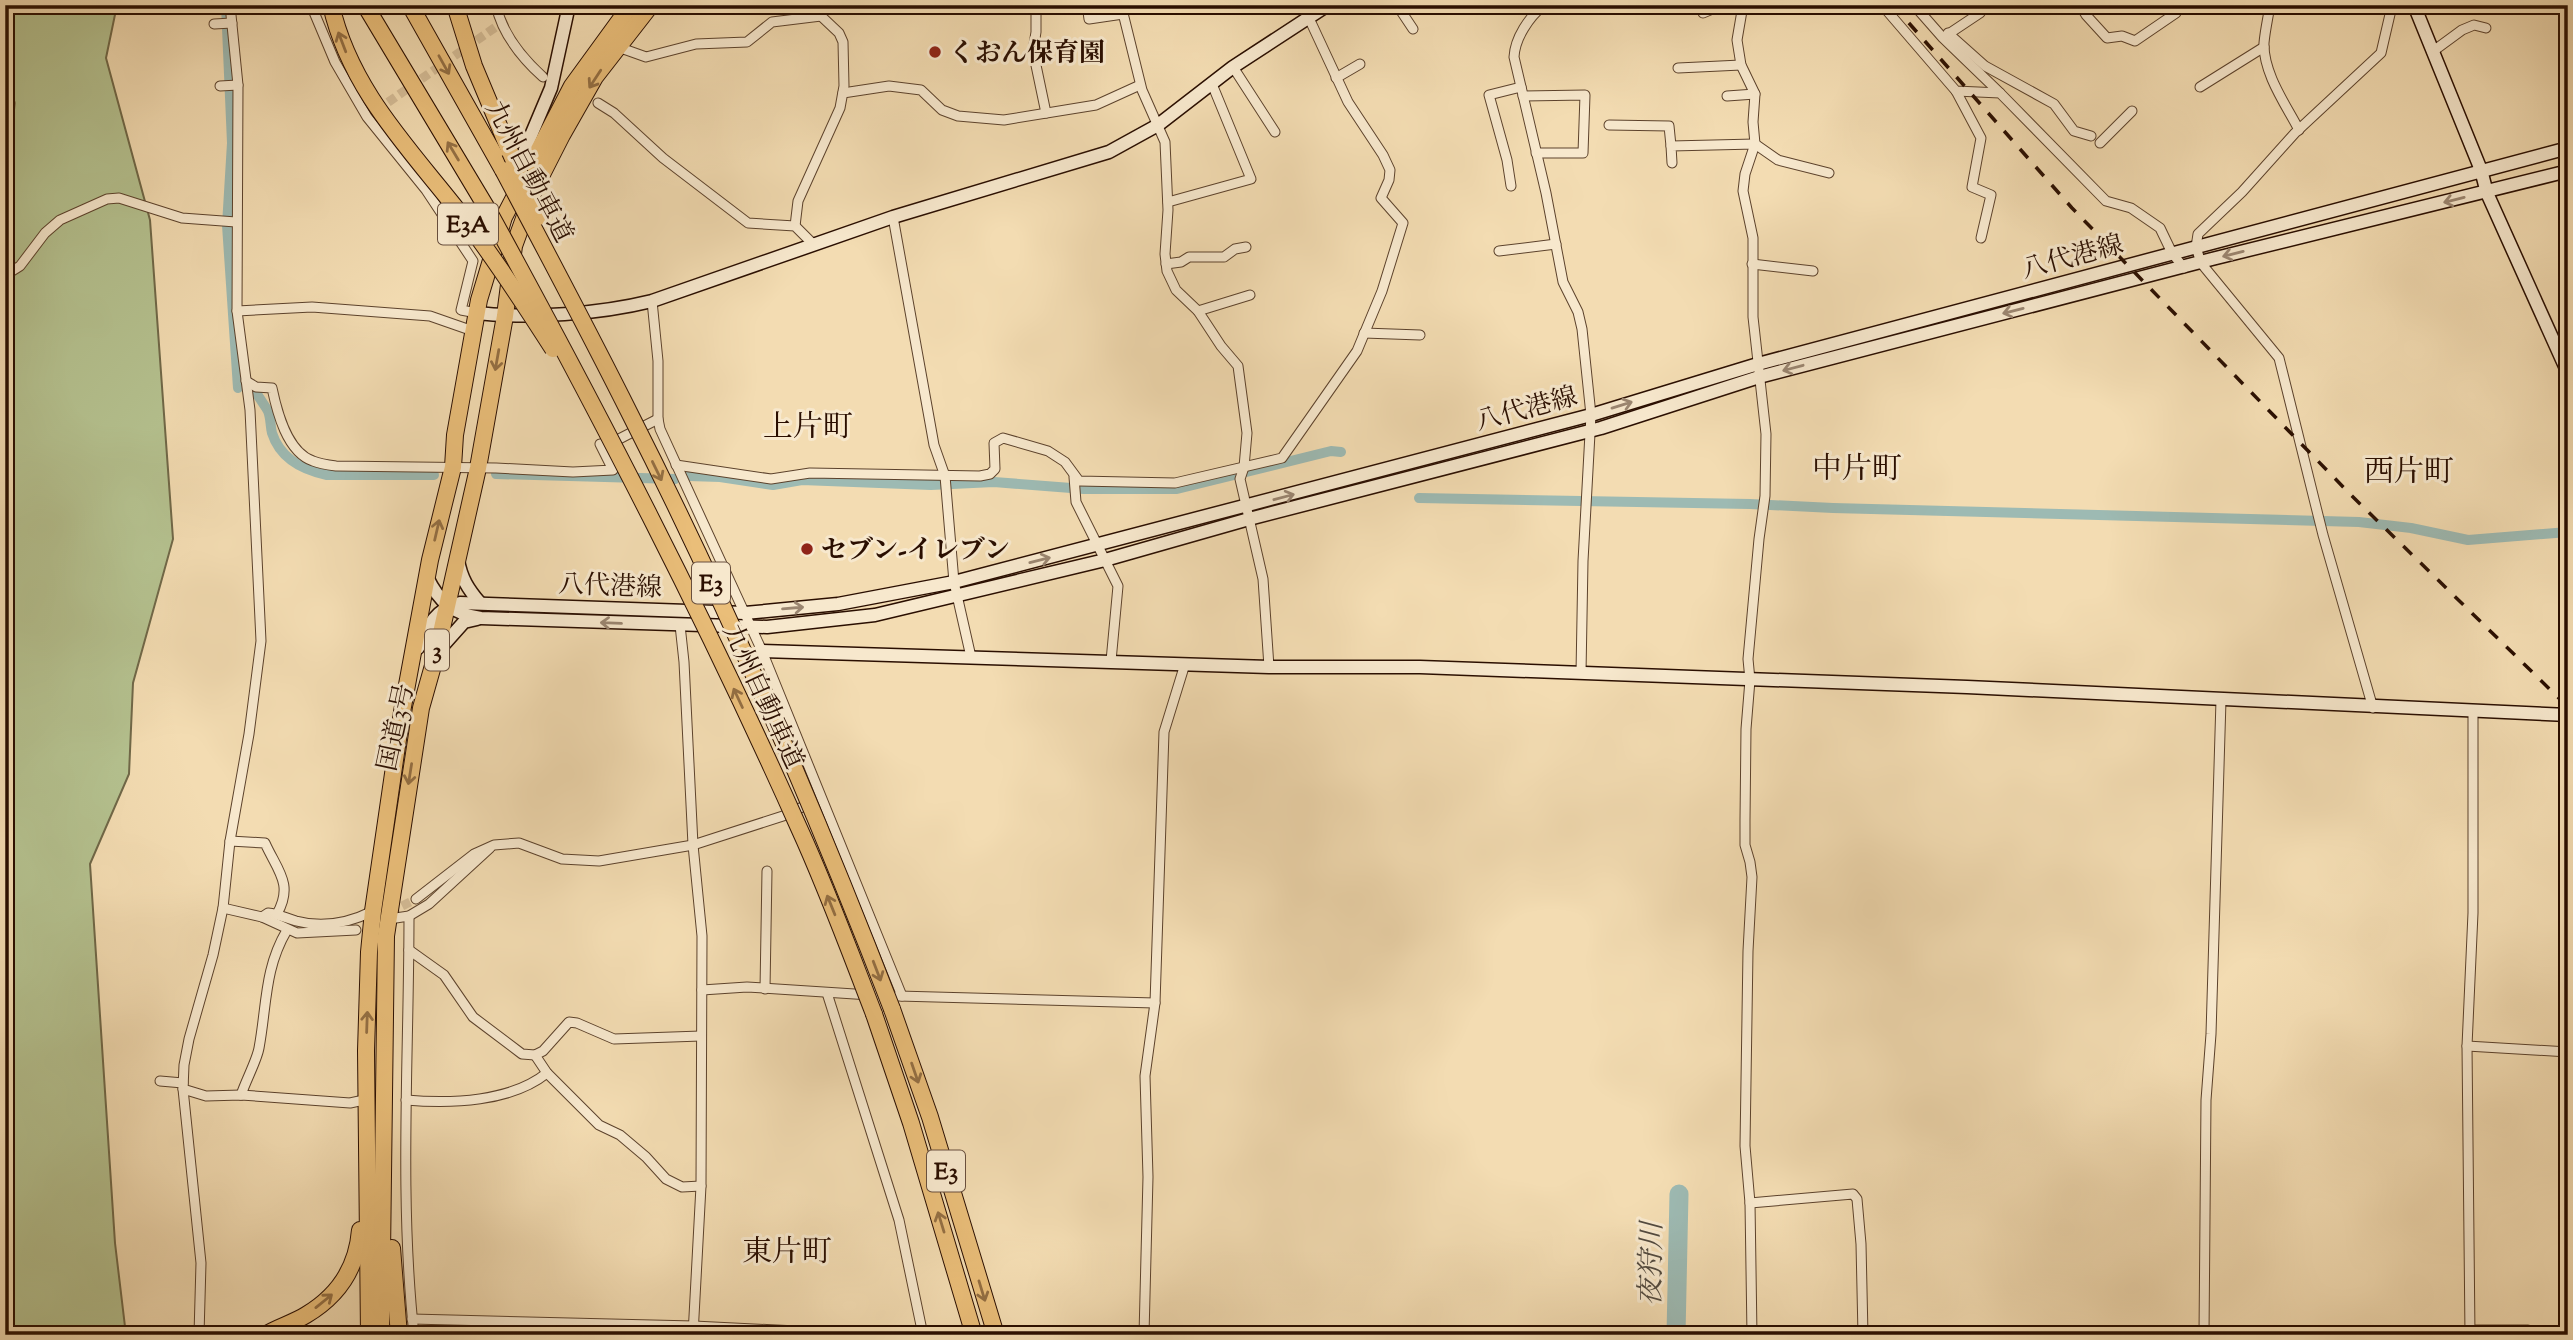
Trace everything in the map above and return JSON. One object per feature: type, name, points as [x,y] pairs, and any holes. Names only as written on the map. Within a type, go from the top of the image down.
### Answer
[{"type":"highway","name":"E3A","points":[[331,5],[348,57],[362,87],[380,115],[487,249],[613,442]]},
{"type":"highway","name":"九州自動車道","points":[[365,5],[488,210],[613,442],[672,559],[800,830],[874,1014],[911,1123],[974,1335]]},
{"type":"highway","name":"九州自動車道","points":[[411,5],[503,170],[631,416],[746,660],[817,824],[891,1009],[925,1105],[996,1335]]},
{"type":"highway","name":"E3A","points":[[455,5],[474,66],[510,152],[541,222],[612,366],[631,416]]},
{"type":"highway","name":"国道3号","points":[[369,1335],[366,1051],[373,911],[402,712],[427,577],[453,467],[455,435],[473,331],[504,217],[572,86],[631,5]]},
{"type":"highway","name":"国道3号","points":[[381,1335],[388,923],[402,816],[421,708],[436,655],[478,468],[505,316],[514,246],[535,188],[562,135],[595,77],[651,5]]},
{"type":"highway","points":[[388,923],[391,948],[392,1271],[399,1335]]},
{"type":"highway","points":[[265,1335],[304,1316],[329,1299],[348,1276],[359,1247],[366,1051]]},
{"type":"highway","points":[[962,1293],[965,1335]]},
{"type":"main road","points":[[569,5],[551,88],[502,208],[478,306],[505,316],[618,309],[652,301],[892,217],[1109,152],[1158,125],[1233,66],[1311,11],[1328,5]]},
{"type":"main road","points":[[2414,5],[2481,170],[2487,192],[2568,373]]},
{"type":"main road","name":"八代港線","points":[[447,607],[466,616],[481,618],[751,627],[876,615],[1105,560],[1248,513],[1591,415],[1758,364],[2568,148]]},
{"type":"main road","name":"八代港線","points":[[447,607],[480,603],[745,613],[838,604],[954,582],[1098,545],[1248,513],[1590,430],[1759,377],[2568,171]]},
{"type":"main road","points":[[458,556],[460,573],[480,603]]},
{"type":"main road","points":[[414,658],[435,615],[447,607],[427,577]]},
{"type":"main road","points":[[436,655],[443,643],[464,622],[481,618]]},
{"type":"main road","points":[[762,651],[1269,667],[1420,667],[1967,687],[2566,716]]},
{"type":"street","points":[[199,1335],[201,1263],[181,1085],[189,1039],[213,955],[223,908],[230,841],[249,734],[261,641],[250,410],[237,311],[238,85],[230,5]]},
{"type":"street","points":[[311,5],[335,62],[367,117],[426,190],[473,261],[461,310],[478,306]]},
{"type":"street","points":[[496,5],[500,24],[530,66],[543,77]]},
{"type":"street","points":[[794,226],[798,201],[840,108],[843,93],[843,42],[839,33],[821,16],[821,5]]},
{"type":"street","points":[[1036,5],[1033,51],[1046,113]]},
{"type":"street","points":[[1087,5],[1089,19],[1122,10],[1140,85],[1165,142],[1168,202],[1166,264],[1170,280],[1176,290],[1198,311],[1238,366],[1247,433],[1244,467],[1240,479],[1263,579],[1269,667]]},
{"type":"street","points":[[1397,5],[1413,29]]},
{"type":"street","points":[[1544,5],[1530,20],[1514,48],[1514,57],[1563,282],[1583,328],[1591,415],[1581,673]]},
{"type":"street","points":[[1703,13],[1722,5]]},
{"type":"street","points":[[1743,5],[1737,40],[1741,65],[1755,94],[1755,144],[1745,174],[1744,191],[1753,238],[1753,317],[1766,434],[1765,496],[1748,660],[1750,680],[1746,729],[1745,845],[1751,862],[1752,877],[1745,1146],[1751,1203],[1752,1335]]},
{"type":"street","points":[[1882,5],[1955,91],[1981,138],[1972,187],[1991,195],[1981,238]]},
{"type":"street","points":[[1914,5],[2106,201],[2131,208],[2160,228],[2172,253],[2184,268]]},
{"type":"street","points":[[1946,35],[1980,13],[1986,5]]},
{"type":"street","points":[[2080,5],[2107,38],[2122,36],[2135,41],[2176,13]]},
{"type":"street","points":[[2270,5],[2265,57],[2275,84],[2299,130]]},
{"type":"street","points":[[2373,708],[2323,535],[2279,358],[2201,263],[2196,247],[2198,234],[2242,192],[2299,130],[2381,53],[2391,10],[2406,5]]},
{"type":"street","points":[[676,465],[771,479],[810,473],[945,476],[990,474],[995,469],[994,443],[1003,438],[1048,451],[1065,461],[1079,481],[1175,483],[1282,458],[1357,351],[1382,291],[1403,223],[1381,198],[1389,180],[1390,170],[1336,78],[1311,11]]},
{"type":"street","points":[[618,47],[646,57],[696,44],[747,43],[772,23],[821,16]]},
{"type":"street","points":[[214,24],[232,23]]},
{"type":"street","points":[[2432,52],[2462,30],[2474,25],[2486,29]]},
{"type":"street","points":[[1946,35],[1984,66],[2054,104],[2074,131],[2091,136]]},
{"type":"street","points":[[2200,87],[2264,47]]},
{"type":"street","points":[[1336,78],[1360,64]]},
{"type":"street","points":[[1678,68],[1741,65]]},
{"type":"street","points":[[1233,66],[1275,132]]},
{"type":"street","points":[[1168,202],[1251,179],[1212,84]]},
{"type":"street","points":[[220,86],[238,85]]},
{"type":"street","points":[[843,93],[889,86],[920,90],[942,110],[958,116],[1004,120],[1096,105],[1140,85]]},
{"type":"street","points":[[1511,186],[1507,160],[1489,95],[1522,91],[1585,95],[1583,153],[1536,153]]},
{"type":"street","points":[[1955,91],[2000,93]]},
{"type":"street","points":[[5,93],[10,103],[5,168]]},
{"type":"street","points":[[1727,96],[1755,94]]},
{"type":"street","points":[[598,103],[614,113],[663,158],[748,223],[794,226],[813,243]]},
{"type":"street","points":[[2100,143],[2132,111]]},
{"type":"street","points":[[1609,125],[1669,126],[1672,163]]},
{"type":"street","points":[[1671,146],[1755,144],[1778,160],[1829,173]]},
{"type":"street","points":[[5,268],[12,271],[20,266],[45,233],[60,220],[107,199],[119,198],[182,218],[236,222]]},
{"type":"street","points":[[892,217],[934,445],[945,476],[954,582],[971,657]]},
{"type":"street","points":[[1499,251],[1556,244]]},
{"type":"street","points":[[1166,264],[1181,262],[1189,257],[1224,257],[1235,249],[1246,247]]},
{"type":"street","points":[[1752,264],[1813,271]]},
{"type":"street","points":[[1198,311],[1250,295]]},
{"type":"street","points":[[652,301],[658,361],[658,419],[676,465],[762,651],[902,996]]},
{"type":"street","points":[[237,311],[312,307],[430,316],[473,331]]},
{"type":"street","points":[[1364,333],[1420,335]]},
{"type":"street","points":[[246,382],[257,387],[272,388],[277,416],[284,430],[311,461],[336,466],[573,472],[614,470],[600,444],[619,439],[658,419]]},
{"type":"street","points":[[1074,477],[1076,502],[1118,586],[1111,661]]},
{"type":"street","points":[[680,625],[693,845],[702,936],[701,1186],[694,1330]]},
{"type":"street","points":[[1144,1335],[1148,1177],[1145,1076],[1155,1003],[1164,732],[1185,664]]},
{"type":"street","points":[[2204,1335],[2206,1100],[2211,1034],[2221,701]]},
{"type":"street","points":[[2473,711],[2473,913],[2467,1046],[2470,1332],[2528,1330]]},
{"type":"street","points":[[416,899],[474,854],[494,845],[519,844],[562,859],[599,861],[693,845],[783,816],[821,799]]},
{"type":"street","points":[[230,841],[265,843],[286,884],[283,903],[277,914]]},
{"type":"street","points":[[388,923],[409,916],[429,904],[494,845]]},
{"type":"street","points":[[765,989],[767,871]]},
{"type":"street","points":[[223,908],[262,917],[298,933],[356,929]]},
{"type":"street","points":[[262,917],[268,913],[277,914],[297,921],[329,925],[358,919],[373,911]]},
{"type":"street","points":[[409,916],[406,1100],[414,1335]]},
{"type":"street","points":[[241,1095],[259,1051],[270,970],[287,930]]},
{"type":"street","points":[[409,950],[444,975],[473,1017],[522,1054],[535,1055],[550,1045],[569,1022],[614,1039],[701,1036]]},
{"type":"street","points":[[702,990],[765,989],[1155,1003]]},
{"type":"street","points":[[827,993],[899,1220],[923,1335]]},
{"type":"street","points":[[2467,1046],[2568,1052]]},
{"type":"street","points":[[535,1055],[547,1073],[599,1125],[620,1135],[666,1179],[682,1187],[701,1186]]},
{"type":"street","points":[[406,1100],[460,1103],[537,1082],[547,1073]]},
{"type":"street","points":[[160,1081],[181,1085],[206,1096],[241,1095],[350,1103],[365,1100]]},
{"type":"street","points":[[1751,1203],[1853,1194],[1857,1199],[1861,1244],[1863,1335]]},
{"type":"street","points":[[412,1319],[877,1335]]},
{"type":"green space","points":[[5,5],[117,5],[106,58],[150,220],[173,539],[133,683],[129,774],[90,864],[115,1243],[126,1335],[5,1335]]},
{"type":"waterway","points":[[226,5],[232,143],[227,225],[238,388]]},
{"type":"waterway","points":[[256,392],[268,411],[276,442],[294,462],[309,470],[327,475],[434,475]]},
{"type":"waterway","points":[[689,476],[720,477],[773,485],[802,480],[931,485],[994,482],[1084,489],[1177,489],[1331,451],[1341,452]]},
{"type":"waterway","points":[[496,474],[675,479]]},
{"type":"waterway","points":[[1419,498],[1750,504],[2359,522],[2411,528],[2468,540],[2568,532]]},
{"type":"waterway","name":"夜狩川","points":[[1676,1335],[1679,1194]]},
{"type":"tunnel","points":[[377,110],[500,24]]},
{"type":"tunnel","points":[[390,912],[416,899]]},
{"type":"railway","points":[[1893,5],[2072,208],[2351,495],[2568,707]]},
{"type":"place","name":"くおん保育園","points":[[935,52]]},
{"type":"place","name":"セブン-イレブン","points":[[807,549]]},
{"type":"district","name":"上片町","points":[[808,426]]},
{"type":"district","name":"中片町","points":[[1857,468]]},
{"type":"district","name":"西片町","points":[[2409,471]]},
{"type":"district","name":"東片町","points":[[787,1251]]}]
